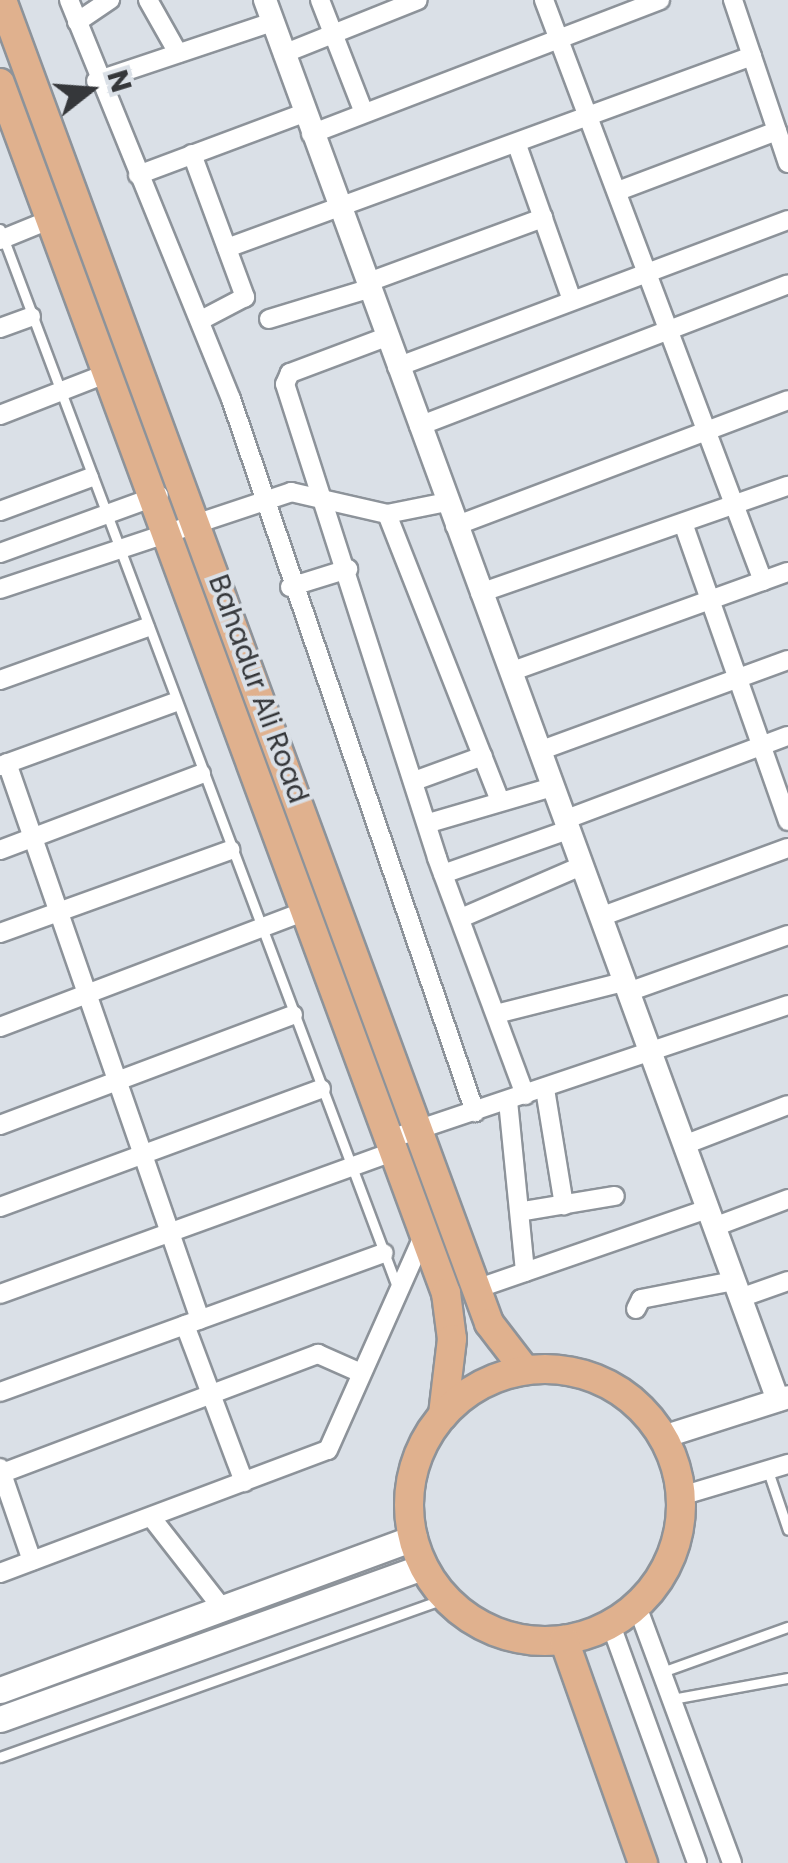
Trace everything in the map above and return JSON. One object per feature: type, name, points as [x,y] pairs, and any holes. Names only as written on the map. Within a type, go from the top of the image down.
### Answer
[{"type":"main road","name":"Bahadur Ali Road","points":[[2,0],[422,1130],[476,1290],[497,1341],[524,1370]]},
{"type":"main road","name":"Bahadur Ali Road","points":[[0,84],[148,500],[425,1232],[451,1321],[443,1415]]},
{"type":"main road","points":[[524,1370],[596,1378],[627,1396],[663,1437],[681,1496],[672,1556],[637,1606],[610,1625],[564,1640],[508,1636],[446,1598],[424,1566],[414,1538],[411,1482],[443,1415],[471,1390],[524,1370]]},
{"type":"main road","points":[[0,1690],[414,1538]]},
{"type":"main road","points":[[0,1719],[424,1566]]},
{"type":"main road","points":[[564,1640],[643,1863]]},
{"type":"street","points":[[69,0],[96,81],[201,320],[290,587],[475,1112]]},
{"type":"street","points":[[77,22],[110,0]]},
{"type":"street","points":[[148,0],[178,53]]},
{"type":"street","points":[[320,0],[364,113]]},
{"type":"street","points":[[283,54],[418,0]]},
{"type":"street","points":[[544,0],[764,582]]},
{"type":"street","points":[[138,174],[192,154],[364,113],[660,0]]},
{"type":"street","points":[[734,0],[788,163]]},
{"type":"street","points":[[96,81],[178,53],[268,11],[710,1218],[783,1399],[663,1437]]},
{"type":"street","points":[[227,248],[752,56]]},
{"type":"street","points":[[618,191],[778,132]]},
{"type":"street","points":[[517,145],[572,300]]},
{"type":"street","points":[[192,154],[244,304],[201,320]]},
{"type":"street","points":[[269,319],[543,218]]},
{"type":"street","points":[[1,236],[49,220]]},
{"type":"street","points":[[397,367],[788,220]]},
{"type":"street","points":[[419,426],[788,284]]},
{"type":"street","points":[[0,328],[32,317]]},
{"type":"street","points":[[386,338],[286,378],[323,501],[418,780],[443,874],[500,1012],[517,1098],[525,1272]]},
{"type":"street","points":[[0,415],[103,376]]},
{"type":"street","points":[[456,526],[788,400]]},
{"type":"street","points":[[0,512],[89,478]]},
{"type":"street","points":[[0,553],[183,486]]},
{"type":"street","points":[[480,594],[788,486]]},
{"type":"street","points":[[0,589],[195,519],[292,492],[386,514],[447,502]]},
{"type":"street","points":[[386,514],[500,801]]},
{"type":"street","points":[[683,523],[788,821]]},
{"type":"street","points":[[290,587],[348,569]]},
{"type":"street","points":[[510,672],[788,572]]},
{"type":"street","points":[[0,680],[145,628]]},
{"type":"street","points":[[538,751],[788,660]]},
{"type":"street","points":[[174,702],[4,765],[33,837],[170,1232],[210,1395],[244,1482]]},
{"type":"street","points":[[443,874],[788,736]]},
{"type":"street","points":[[418,780],[483,756]]},
{"type":"street","points":[[0,850],[201,774]]},
{"type":"street","points":[[429,823],[552,786]]},
{"type":"street","points":[[600,917],[788,848]]},
{"type":"street","points":[[0,933],[230,850]]},
{"type":"street","points":[[461,918],[581,866]]},
{"type":"street","points":[[0,1028],[305,912]]},
{"type":"street","points":[[500,1012],[626,987],[788,935]]},
{"type":"street","points":[[0,1294],[352,1167],[422,1130],[788,1005]]},
{"type":"street","points":[[0,1125],[293,1015]]},
{"type":"street","points":[[0,1207],[322,1089]]},
{"type":"street","points":[[545,1089],[564,1205]]},
{"type":"street","points":[[684,1144],[788,1105]]},
{"type":"street","points":[[524,1211],[614,1196]]},
{"type":"street","points":[[476,1290],[710,1218],[788,1199]]},
{"type":"street","points":[[0,1573],[328,1450],[425,1232]]},
{"type":"street","points":[[0,1392],[384,1253]]},
{"type":"street","points":[[636,1309],[642,1299],[788,1282]]},
{"type":"street","points":[[32,1561],[1,1472],[318,1354],[361,1373]]},
{"type":"street","points":[[681,1496],[788,1464]]},
{"type":"street","points":[[151,1517],[222,1608]]},
{"type":"street","points":[[637,1606],[732,1863]]},
{"type":"street","points":[[610,1625],[697,1863]]},
{"type":"lane","points":[[1,236],[114,548],[398,1288]]},
{"type":"lane","points":[[768,1471],[788,1530]]},
{"type":"lane","points":[[0,1757],[446,1598]]},
{"type":"lane","points":[[662,1672],[788,1627]]},
{"type":"lane","points":[[672,1700],[788,1678]]}]
